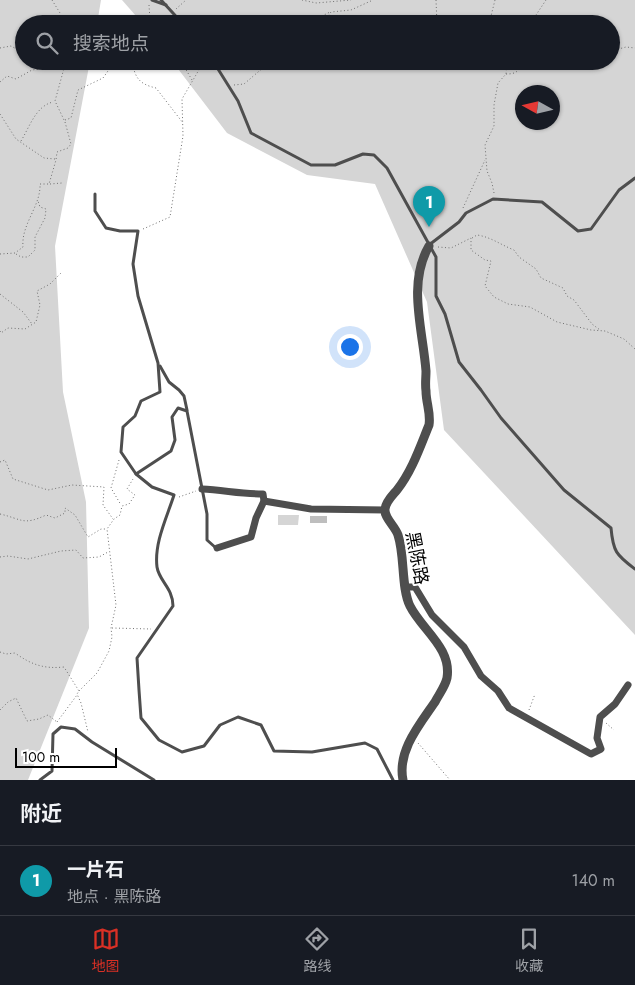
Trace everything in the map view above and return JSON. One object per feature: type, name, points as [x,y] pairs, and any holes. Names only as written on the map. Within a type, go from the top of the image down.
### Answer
[{"type":"street","points":[[264,500],[311,509],[385,510],[387,502],[409,471],[429,426],[430,418],[426,392],[426,372],[419,327],[418,297],[422,258],[428,246]]},
{"type":"street","points":[[202,490],[218,490],[236,494],[263,494],[264,500],[256,518],[251,537],[216,548]]},
{"type":"street","name":"黑陈路","points":[[385,510],[401,543],[409,603],[416,616],[446,657],[447,668],[442,689],[413,736],[403,759],[402,780]]},
{"type":"street","points":[[406,587],[415,587],[432,615],[464,648],[481,676],[498,691],[509,708],[591,754],[601,749],[597,738],[600,717],[616,704],[628,685]]},
{"type":"lane","points":[[161,0],[174,15]]},
{"type":"lane","points":[[151,1],[167,6]]},
{"type":"lane","points":[[218,70],[238,101],[251,133],[311,165],[334,165],[363,154],[374,155],[387,168],[410,207],[428,246],[436,257],[436,296],[445,314],[459,362],[501,418],[564,490],[611,528],[612,546],[624,561],[635,569]]},
{"type":"lane","points":[[428,246],[459,222],[466,213],[493,199],[542,202],[578,231],[591,229],[619,190],[635,178]]},
{"type":"lane","points":[[95,194],[95,211],[106,228],[120,231],[138,231],[133,264],[138,296],[158,363],[160,392],[141,401],[135,416],[123,427],[121,452],[136,474],[152,487],[174,495],[159,536],[157,568],[173,596],[173,606],[137,658],[141,718],[159,740],[182,752],[204,746],[220,725],[238,717],[261,726],[274,752],[312,752],[365,743],[376,749],[393,780]]},
{"type":"lane","points":[[158,363],[169,382],[184,396],[207,514],[207,540],[216,548]]},
{"type":"lane","points":[[136,474],[172,451],[175,440],[172,418],[178,408],[187,411]]},
{"type":"lane","points":[[40,780],[52,771],[53,734],[61,727],[75,728],[92,742],[154,780]]},
{"type":"path","points":[[52,0],[60,15]]},
{"type":"path","points":[[167,6],[176,10],[186,0]]},
{"type":"path","points":[[302,0],[316,3],[351,0]]},
{"type":"path","points":[[325,15],[331,12],[351,10],[371,0]]},
{"type":"path","points":[[436,0],[437,15]]},
{"type":"path","points":[[491,15],[495,0]]},
{"type":"path","points":[[536,15],[546,0]]},
{"type":"path","points":[[149,15],[148,8],[151,1]]},
{"type":"path","points":[[0,48],[11,46],[15,48]]},
{"type":"path","points":[[620,48],[626,46],[635,48]]},
{"type":"path","points":[[0,82],[7,76],[16,79],[32,70],[38,70]]},
{"type":"path","points":[[49,184],[57,152],[68,148],[71,144],[64,120],[55,101],[64,70]]},
{"type":"path","points":[[64,120],[71,118],[78,90],[103,78],[109,70]]},
{"type":"path","points":[[134,70],[140,82],[145,86],[156,88],[183,123]]},
{"type":"path","points":[[185,70],[192,81]]},
{"type":"path","points":[[138,231],[170,217],[183,136],[182,99],[199,70]]},
{"type":"path","points":[[493,199],[494,191],[487,171],[485,145],[494,126],[494,105],[498,83],[506,74],[506,70]]},
{"type":"path","points":[[506,74],[515,74],[519,70]]},
{"type":"path","points":[[229,86],[244,84],[258,71]]},
{"type":"path","points":[[21,142],[38,110],[44,104],[55,101]]},
{"type":"path","points":[[0,114],[16,139],[44,158],[56,160]]},
{"type":"path","points":[[459,222],[470,191],[485,159]]},
{"type":"path","points":[[15,254],[24,247],[22,237],[40,192],[40,184],[62,183]]},
{"type":"path","points":[[0,254],[15,254],[21,257],[28,257],[35,250],[36,237],[45,218],[46,209],[40,207],[37,200]]},
{"type":"path","points":[[428,246],[451,248],[477,235],[500,241],[536,269],[541,278],[563,288],[600,331]]},
{"type":"path","points":[[471,238],[471,250],[485,260],[492,261],[485,286],[494,297],[508,304],[530,307],[557,322],[591,330],[605,331],[624,339],[635,349]]},
{"type":"path","points":[[0,331],[1,333],[8,328],[25,329],[36,322],[40,305],[37,292],[50,284],[62,272]]},
{"type":"path","points":[[0,294],[23,312],[32,324]]},
{"type":"path","points":[[121,452],[119,465],[111,488],[122,506]]},
{"type":"path","points":[[0,462],[5,460],[13,478],[37,488],[48,490],[72,485],[104,487],[103,506],[114,520]]},
{"type":"path","points":[[122,506],[129,504],[135,494],[127,488],[136,474]]},
{"type":"path","points":[[174,495],[181,497],[188,493]]},
{"type":"path","points":[[53,734],[57,722],[79,691],[97,674],[109,651],[116,605],[108,529],[120,515],[122,506]]},
{"type":"path","points":[[0,514],[19,521],[33,522],[46,515],[55,518],[65,513],[65,508],[75,515],[88,537],[100,529],[108,529]]},
{"type":"path","points":[[0,557],[8,556],[28,559],[61,551],[76,550],[83,558],[99,557],[109,552]]},
{"type":"path","points":[[111,628],[157,629]]},
{"type":"path","points":[[0,652],[6,654],[15,653],[27,661],[50,669],[64,666],[79,691]]},
{"type":"path","points":[[77,694],[92,742]]},
{"type":"path","points":[[526,718],[536,694]]},
{"type":"path","points":[[0,710],[8,702],[16,698],[27,721],[39,719],[48,714],[57,722]]},
{"type":"path","points":[[600,717],[614,730]]},
{"type":"path","points":[[413,736],[450,780]]},
{"type":"shaded area","points":[[0,0],[101,0],[98,15],[15,15],[15,70],[88,70],[55,246],[63,392],[86,502],[89,628],[28,780],[0,780]]},
{"type":"shaded area","points":[[122,0],[635,0],[635,635],[444,430],[427,302],[375,184],[307,175],[227,133],[179,70],[620,70],[620,15],[135,15]]},
{"type":"shaded area","points":[[278,515],[299,515],[298,525],[278,525]]},
{"type":"building","points":[[310,516],[327,516],[327,523],[310,523]]},
{"type":"place","name":"一片石","points":[[429,227]]}]
